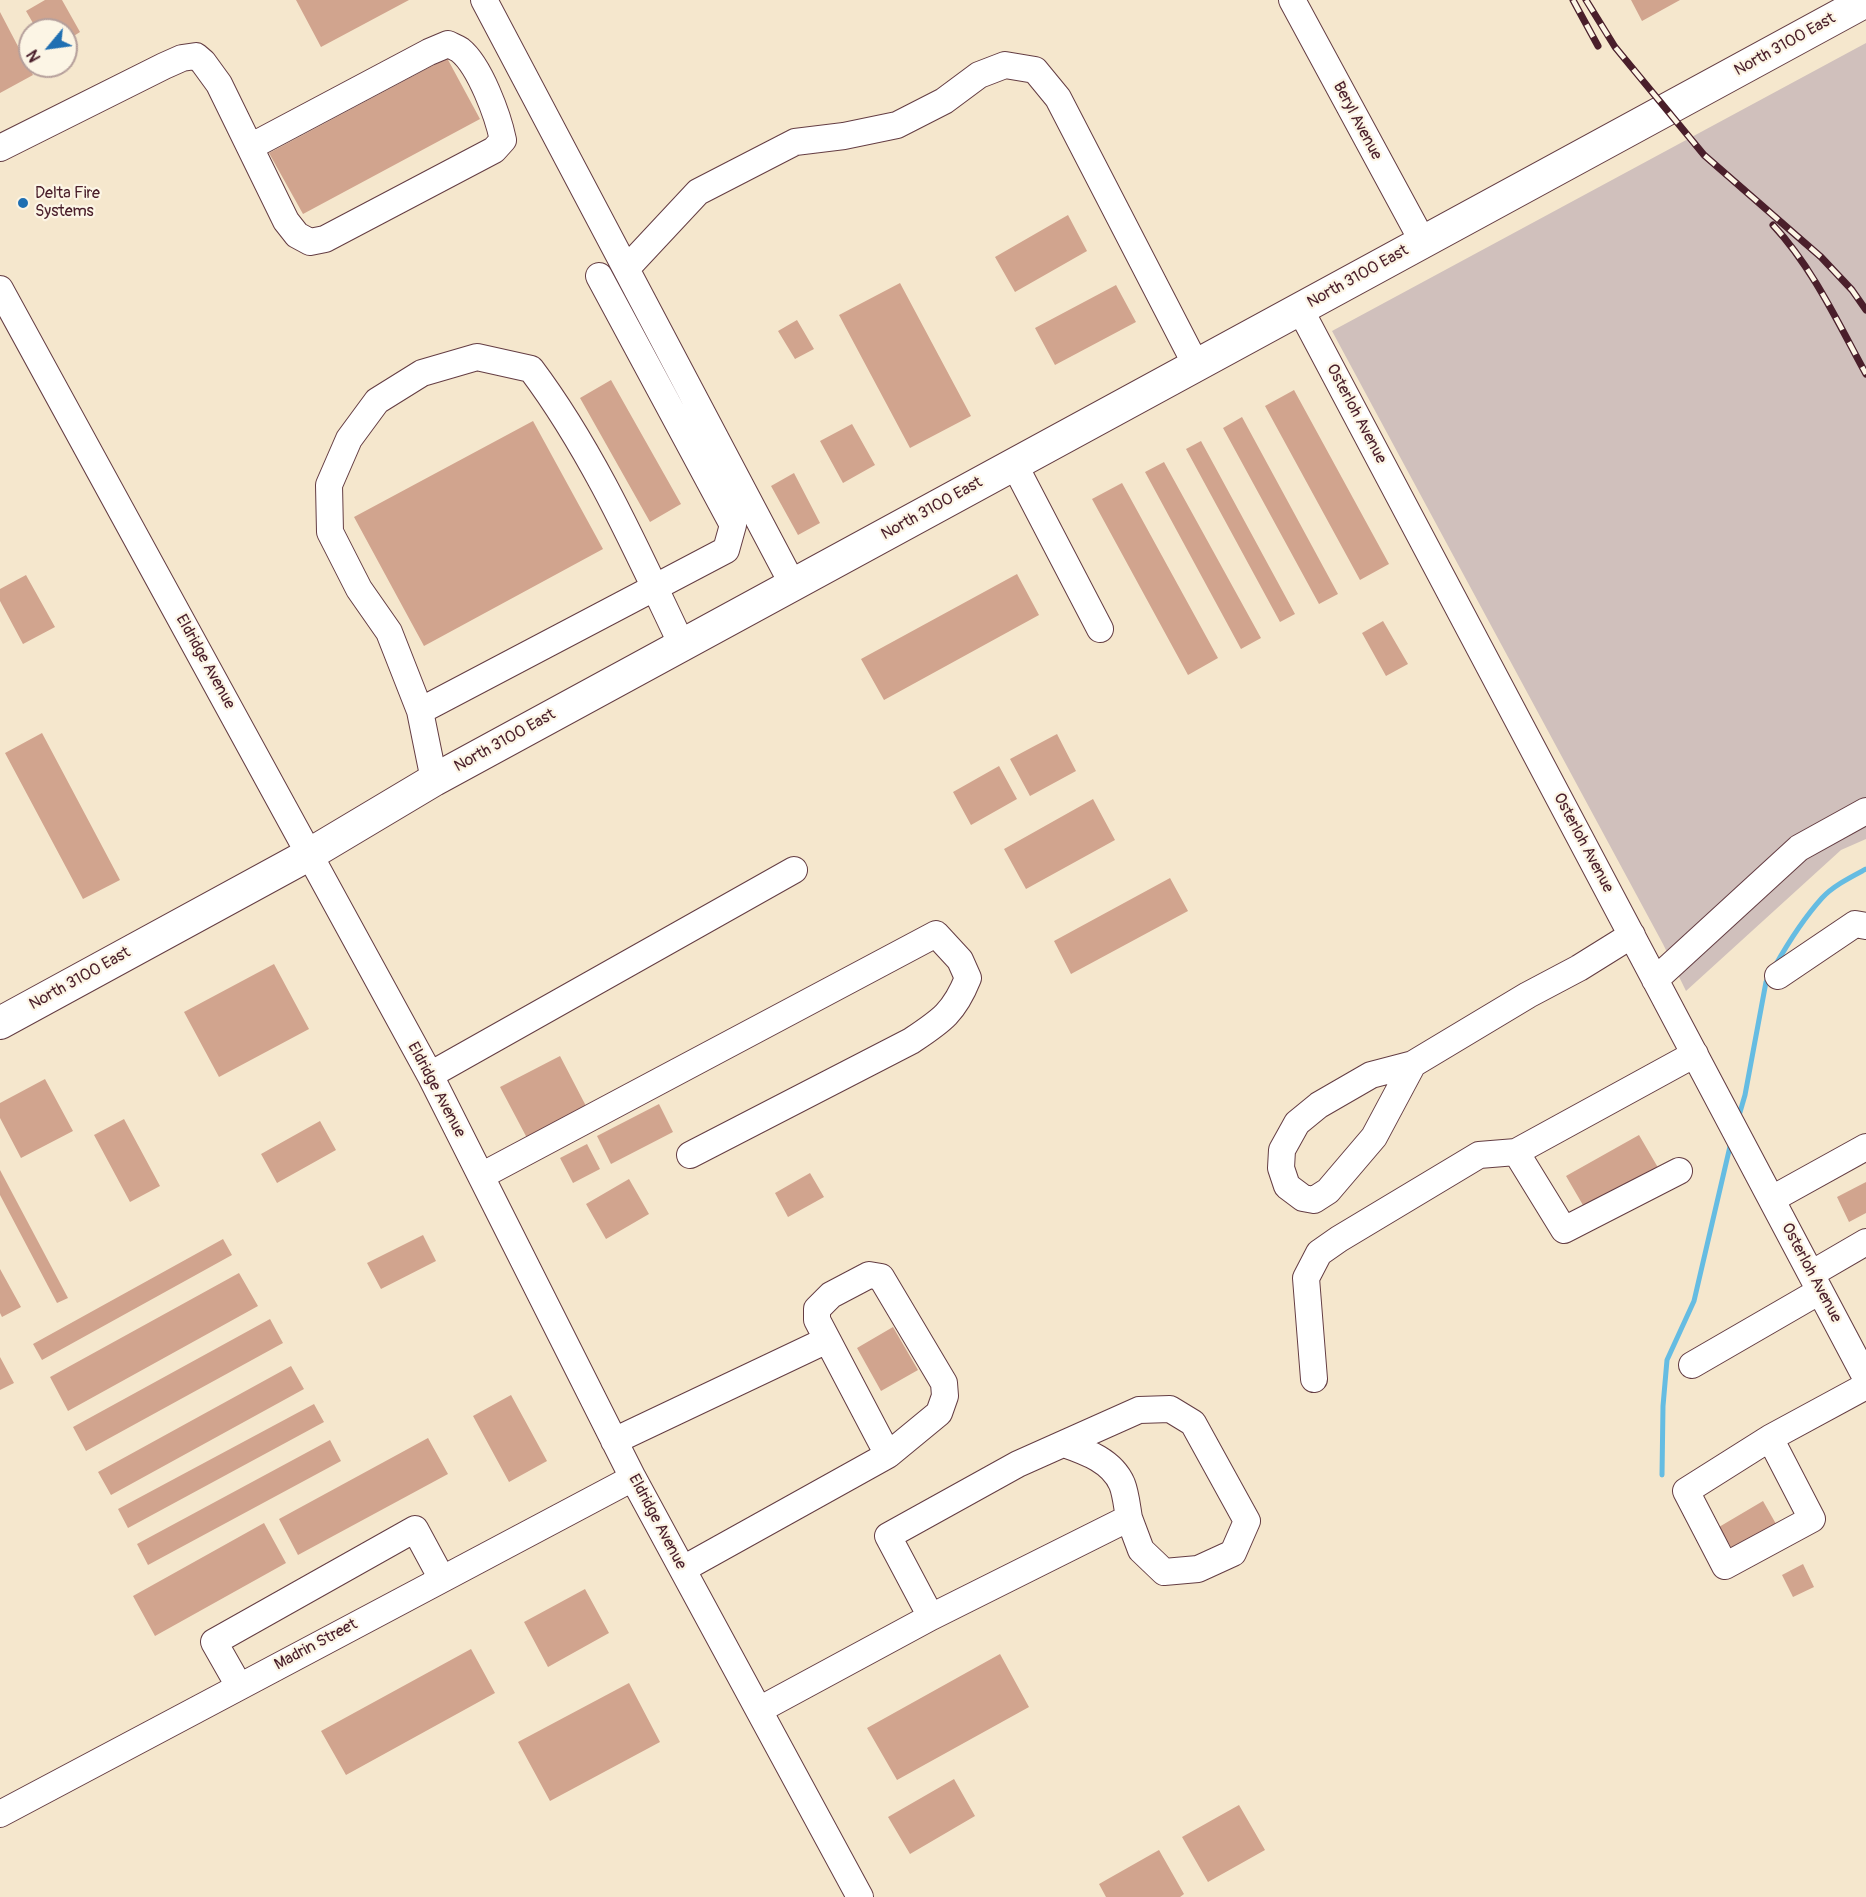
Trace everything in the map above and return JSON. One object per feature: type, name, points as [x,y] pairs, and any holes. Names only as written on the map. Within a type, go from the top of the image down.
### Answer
[{"type":"main road","name":"North 3100 East","points":[[0,1023],[309,854],[434,780],[1866,1]]},
{"type":"street","points":[[484,0],[793,585]]},
{"type":"street","name":"Beryl Avenue","points":[[1292,0],[1423,242]]},
{"type":"street","points":[[0,148],[164,66],[182,58],[196,56],[219,84],[250,147],[286,220],[297,235],[310,242],[325,239],[494,150],[503,140],[498,118],[480,77],[461,51],[448,44],[429,51],[250,147]]},
{"type":"street","points":[[627,268],[698,192],[795,142],[844,136],[897,125],[944,100],[979,75],[1005,65],[1035,70],[1058,98],[1196,365]]},
{"type":"street","points":[[420,711],[726,550],[733,525],[599,276]]},
{"type":"street","name":"Eldridge Avenue","points":[[0,289],[430,1076],[633,1478],[860,1897]]},
{"type":"street","name":"Osterloh Avenue","points":[[1300,309],[1866,1378]]},
{"type":"street","points":[[434,780],[420,711],[390,632],[359,589],[330,532],[329,485],[349,439],[377,401],[422,373],[477,357],[531,369],[557,403],[584,451],[682,645]]},
{"type":"street","points":[[1014,464],[1100,629]]},
{"type":"street","points":[[1655,980],[1799,848],[1866,811]]},
{"type":"street","points":[[430,1076],[794,870]]},
{"type":"street","points":[[1778,976],[1855,924],[1866,926]]},
{"type":"street","points":[[481,1176],[936,934],[960,960],[968,978],[960,999],[943,1019],[911,1041],[690,1155]]},
{"type":"street","points":[[1413,1065],[1374,1137],[1328,1191],[1314,1200],[1303,1198],[1287,1186],[1281,1167],[1282,1149],[1297,1123],[1319,1105],[1371,1075],[1413,1065],[1632,935]]},
{"type":"street","points":[[1314,1379],[1306,1278],[1319,1253],[1479,1155],[1516,1152],[1695,1054]]},
{"type":"street","points":[[1772,1199],[1866,1147]]},
{"type":"street","points":[[1516,1152],[1564,1230],[1679,1171]]},
{"type":"street","points":[[1692,1365],[1816,1283],[1866,1242]]},
{"type":"street","points":[[682,1569],[888,1455],[939,1413],[945,1395],[944,1383],[881,1277],[869,1275],[831,1295],[817,1309],[817,1320],[888,1455]]},
{"type":"street","points":[[614,1441],[827,1340]]},
{"type":"street","points":[[1770,1438],[1812,1519],[1725,1566],[1686,1491],[1770,1438],[1866,1386]]},
{"type":"street","points":[[930,1617],[888,1536],[1018,1464],[1139,1410],[1170,1408],[1193,1424],[1247,1521],[1233,1553],[1198,1569],[1164,1572],[1141,1550],[1129,1518],[1122,1484],[1107,1463],[1064,1444]]},
{"type":"street","name":"Madrin Street","points":[[0,1814],[633,1478]]},
{"type":"street","points":[[759,1710],[930,1617],[1129,1518]]},
{"type":"street","points":[[239,1686],[214,1642],[416,1529],[442,1579]]},
{"type":"shaded area","points":[[1866,43],[1866,839],[1841,850],[1686,991],[1663,944],[1332,331]]},
{"type":"building","points":[[45,0],[62,0],[72,18],[30,18],[26,11]]},
{"type":"building","points":[[296,0],[409,0],[321,47]]},
{"type":"building","points":[[1631,0],[1680,0],[1642,21]]},
{"type":"building","points":[[0,12],[18,46],[18,78],[28,78],[0,93]]},
{"type":"building","points":[[447,58],[480,119],[303,214],[269,153]]},
{"type":"building","points":[[1068,215],[1087,251],[1015,292],[995,257]]},
{"type":"building","points":[[900,283],[971,416],[910,448],[839,315]]},
{"type":"building","points":[[1116,285],[1136,322],[1055,365],[1035,328]]},
{"type":"building","points":[[797,320],[814,349],[795,359],[778,331]]},
{"type":"building","points":[[611,380],[681,504],[650,522],[580,398]]},
{"type":"building","points":[[1294,390],[1389,564],[1360,580],[1265,406]]},
{"type":"building","points":[[1242,417],[1338,594],[1319,604],[1223,428]]},
{"type":"building","points":[[533,421],[603,549],[424,646],[354,517]]},
{"type":"building","points":[[852,424],[875,465],[843,483],[820,441]]},
{"type":"building","points":[[1201,441],[1295,614],[1280,622],[1186,449]]},
{"type":"building","points":[[1164,462],[1261,638],[1241,649],[1145,472]]},
{"type":"building","points":[[794,473],[820,523],[798,535],[771,486]]},
{"type":"building","points":[[1122,483],[1218,658],[1188,675],[1092,499]]},
{"type":"building","points":[[1017,574],[1039,615],[884,700],[861,659]]},
{"type":"building","points":[[26,575],[55,627],[23,644],[0,601],[0,589]]},
{"type":"building","points":[[1383,621],[1408,664],[1386,676],[1362,633]]},
{"type":"building","points":[[42,733],[120,880],[83,899],[5,753]]},
{"type":"building","points":[[1057,734],[1076,771],[1030,796],[1010,759]]},
{"type":"building","points":[[999,766],[1017,799],[971,825],[953,792]]},
{"type":"building","points":[[1093,799],[1115,840],[1026,889],[1004,849]]},
{"type":"building","points":[[1170,878],[1188,911],[1071,974],[1054,941]]},
{"type":"building","points":[[274,964],[309,1029],[219,1077],[184,1012]]},
{"type":"building","points":[[560,1056],[586,1106],[527,1138],[500,1087]]},
{"type":"building","points":[[45,1079],[73,1131],[21,1158],[0,1118],[0,1103]]},
{"type":"building","points":[[659,1104],[673,1132],[611,1164],[597,1136]]},
{"type":"building","points":[[124,1119],[160,1186],[130,1202],[94,1135]]},
{"type":"building","points":[[320,1121],[336,1150],[277,1183],[261,1154]]},
{"type":"building","points":[[1639,1135],[1660,1171],[1587,1212],[1566,1176]]},
{"type":"building","points":[[587,1144],[600,1169],[573,1183],[560,1158]]},
{"type":"building","points":[[0,1170],[68,1298],[57,1303],[0,1195]]},
{"type":"building","points":[[810,1173],[824,1197],[788,1217],[775,1193]]},
{"type":"building","points":[[629,1179],[649,1214],[606,1239],[586,1204]]},
{"type":"building","points":[[1866,1182],[1866,1213],[1849,1222],[1837,1197]]},
{"type":"building","points":[[423,1235],[436,1261],[381,1289],[367,1263]]},
{"type":"building","points":[[223,1239],[232,1255],[42,1360],[33,1344]]},
{"type":"building","points":[[0,1269],[21,1307],[2,1317],[0,1313]]},
{"type":"building","points":[[239,1273],[258,1306],[68,1411],[50,1377]]},
{"type":"building","points":[[270,1319],[283,1343],[86,1451],[73,1427]]},
{"type":"building","points":[[893,1327],[918,1370],[881,1391],[857,1348]]},
{"type":"building","points":[[0,1357],[14,1383],[0,1390]]},
{"type":"building","points":[[291,1366],[304,1389],[111,1495],[98,1472]]},
{"type":"building","points":[[511,1395],[547,1461],[509,1482],[473,1416]]},
{"type":"building","points":[[314,1404],[324,1422],[128,1528],[118,1509]]},
{"type":"building","points":[[428,1438],[448,1474],[298,1555],[279,1519]]},
{"type":"building","points":[[330,1440],[341,1461],[148,1565],[137,1544]]},
{"type":"building","points":[[1763,1501],[1780,1531],[1737,1557],[1719,1527]]},
{"type":"building","points":[[264,1523],[286,1563],[155,1636],[133,1596]]},
{"type":"building","points":[[1803,1564],[1814,1587],[1793,1597],[1782,1575]]},
{"type":"building","points":[[585,1589],[609,1633],[548,1667],[524,1622]]},
{"type":"building","points":[[471,1649],[495,1693],[346,1775],[321,1731]]},
{"type":"building","points":[[1000,1654],[1029,1707],[897,1780],[867,1728]]},
{"type":"building","points":[[629,1683],[660,1742],[550,1801],[518,1742]]},
{"type":"building","points":[[954,1779],[975,1816],[910,1854],[888,1817]]},
{"type":"building","points":[[1239,1805],[1265,1850],[1208,1882],[1182,1837]]},
{"type":"building","points":[[1159,1850],[1184,1894],[1180,1897],[1106,1897],[1099,1884]]},
{"type":"waterway","points":[[1775,966],[1797,931],[1822,898],[1866,869]]},
{"type":"waterway","points":[[1738,1119],[1769,976]]},
{"type":"waterway","points":[[1662,1475],[1663,1406],[1667,1360],[1694,1301],[1731,1142]]},
{"type":"railway","points":[[1573,0],[1598,46]]},
{"type":"railway","points":[[1586,0],[1615,47],[1704,155],[1821,257],[1852,290],[1866,310]]},
{"type":"railway","points":[[1773,225],[1813,278],[1866,374]]},
{"type":"place","name":"Delta Fire Systems","points":[[23,203]]}]
